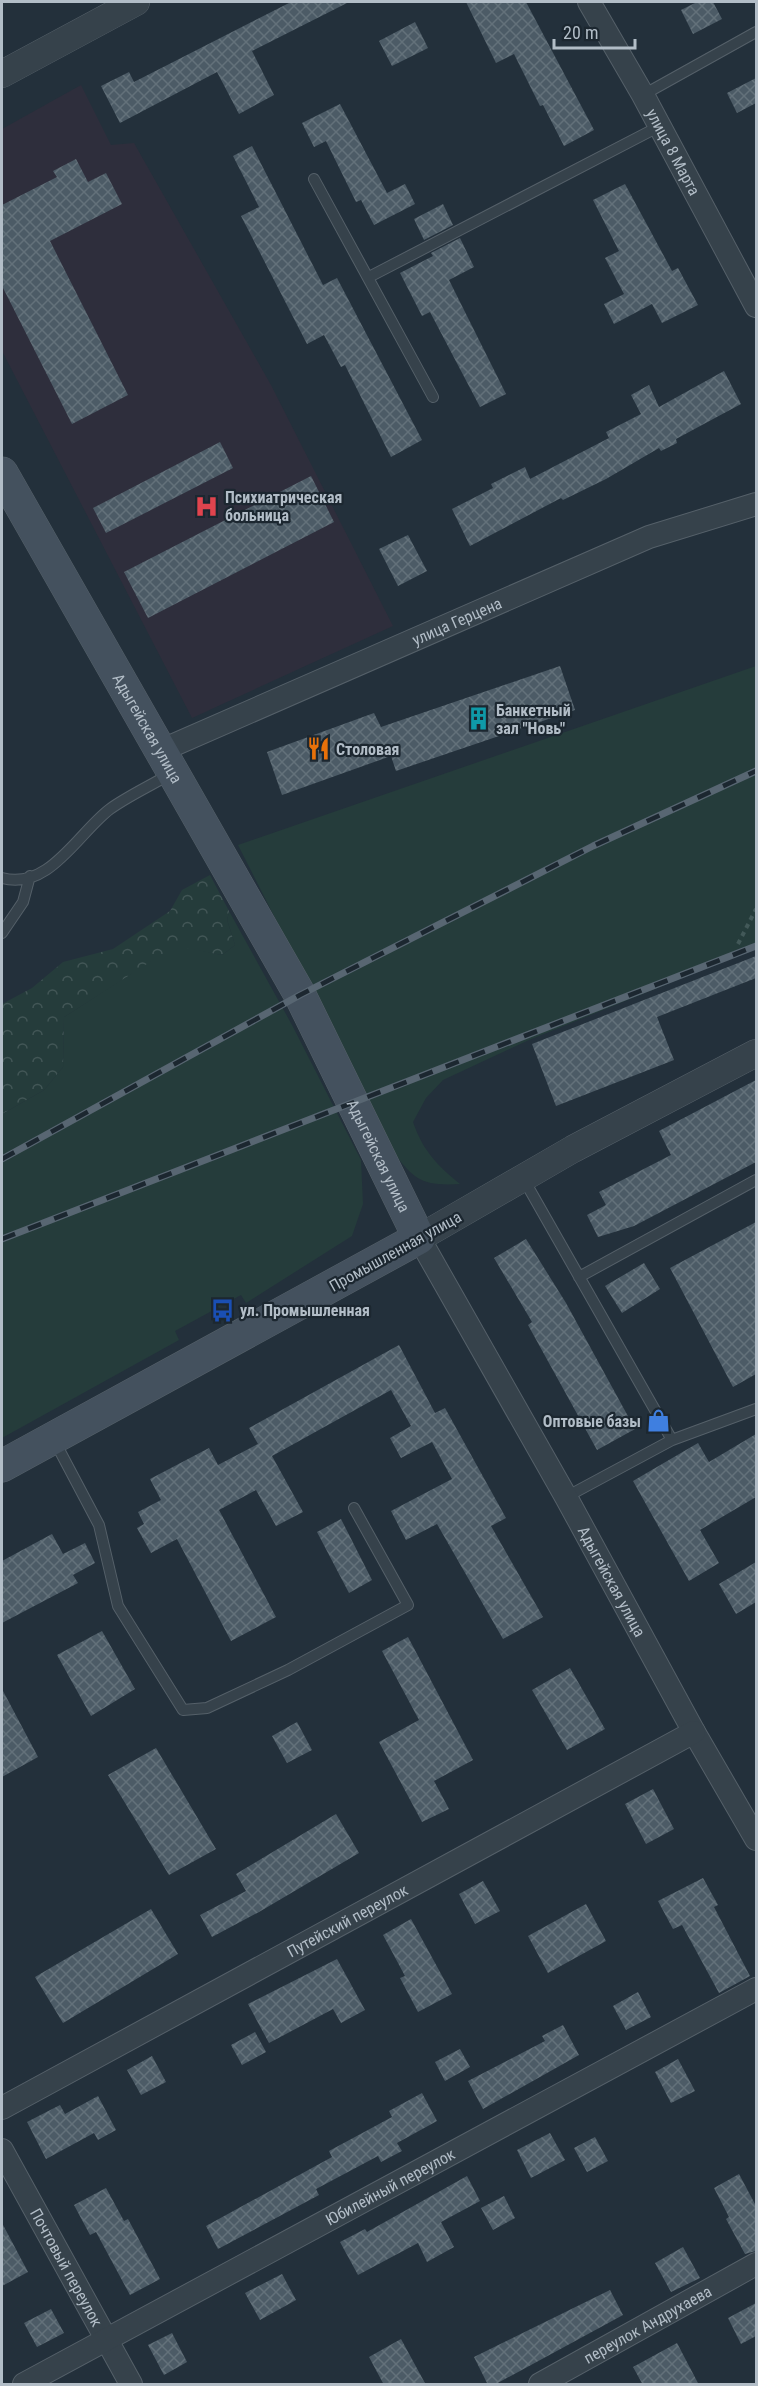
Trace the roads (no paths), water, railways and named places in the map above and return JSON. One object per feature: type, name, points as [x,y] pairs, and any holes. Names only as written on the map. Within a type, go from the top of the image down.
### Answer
[{"type":"main road","name":"Адыгейская улица","points":[[2,473],[300,995],[419,1238]]},
{"type":"main road","name":"Промышленная улица","points":[[2,1466],[419,1238]]},
{"type":"street","points":[[2,74],[136,2]]},
{"type":"street","name":"улица 8 Марта","points":[[589,2],[643,94],[756,306]]},
{"type":"street","name":"улица Герцена","points":[[166,762],[649,537],[756,504]]},
{"type":"street","name":"Промышленная улица","points":[[419,1238],[573,1149],[756,1053]]},
{"type":"street","name":"Адыгейская улица","points":[[419,1238],[756,1839]]},
{"type":"street","name":"Путейский переулок","points":[[2,2108],[694,1732]]},
{"type":"street","name":"Юбилейный переулок","points":[[24,2385],[756,1989]]},
{"type":"street","name":"Почтовый переулок","points":[[2,2150],[131,2385]]},
{"type":"street","name":"переулок Андрухаева","points":[[540,2385],[756,2264]]},
{"type":"lane","points":[[643,94],[756,32]]},
{"type":"lane","points":[[369,277],[660,126]]},
{"type":"lane","points":[[314,179],[433,397]]},
{"type":"lane","points":[[2,878],[23,879],[43,872],[58,861],[89,827],[166,762]]},
{"type":"lane","points":[[2,933],[23,902],[30,876]]},
{"type":"lane","points":[[522,1178],[672,1440]]},
{"type":"lane","points":[[579,1277],[756,1180]]},
{"type":"lane","points":[[566,1497],[672,1440],[756,1409]]},
{"type":"lane","points":[[54,1438],[99,1525],[118,1606],[183,1710],[207,1708],[288,1670],[408,1605],[354,1508]]},
{"type":"railway","points":[[2,1159],[300,995],[593,846],[756,771]]},
{"type":"railway","points":[[2,1239],[756,946]]},
{"type":"place","name":"Психиатрическая больница","points":[[207,506]]},
{"type":"place","name":"Банкетный зал \"Новь\"","points":[[478,719]]},
{"type":"place","name":"Столовая","points":[[318,749]]},
{"type":"place","name":"ул. Промышленная","points":[[222,1310]]},
{"type":"place","name":"Оптовые базы","points":[[659,1421]]}]
